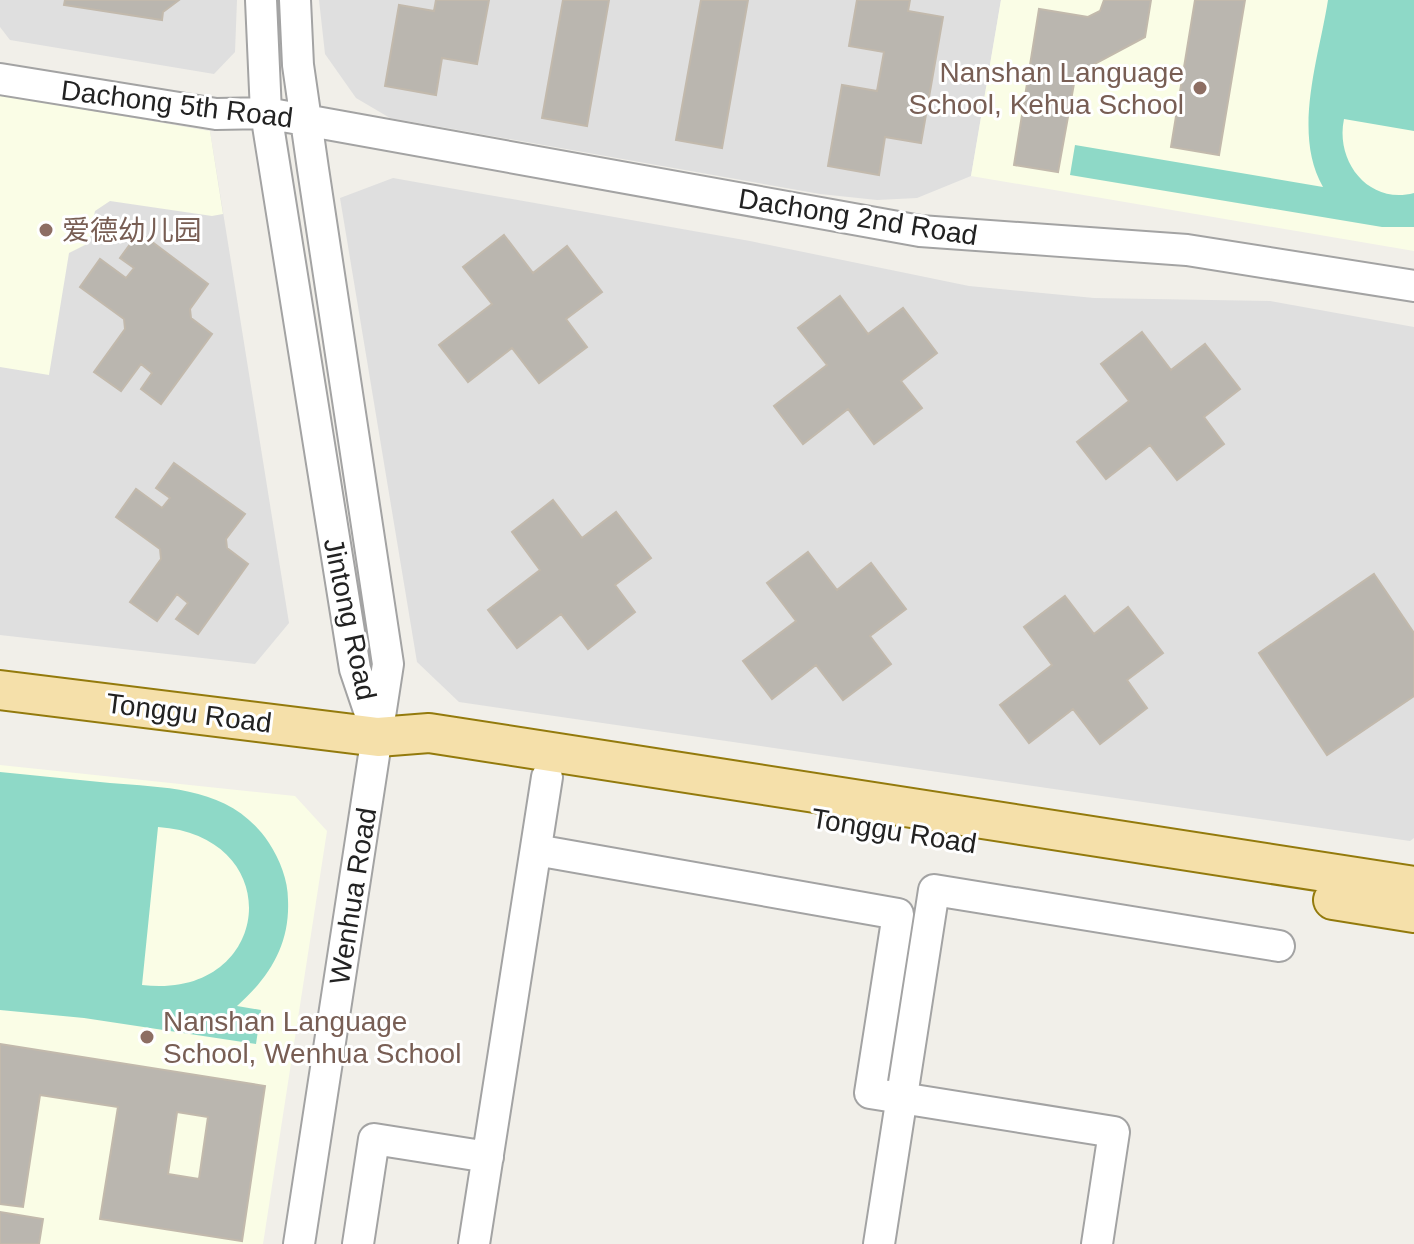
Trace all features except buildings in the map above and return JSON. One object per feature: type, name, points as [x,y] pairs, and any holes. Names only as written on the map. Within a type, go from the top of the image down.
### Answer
[{"type":"main road","name":"Tonggu Road","points":[[0,690],[378,737],[429,733],[1414,886]]},
{"type":"main road","name":"Tonggu Road","points":[[378,737],[427,758],[1414,913]]},
{"type":"street","name":"Jintong Road","points":[[261,0],[261,62],[266,113],[355,669],[378,737]]},
{"type":"street","name":"Jintong Road","points":[[295,0],[306,121],[388,664],[378,737]]},
{"type":"street","name":"Dachong 5th Road","points":[[0,79],[216,114],[266,113],[306,121]]},
{"type":"street","name":"Dachong 2nd Road","points":[[306,121],[920,231],[1187,250],[1414,286]]},
{"type":"street","name":"Wenhua Road","points":[[299,1244],[378,737]]},
{"type":"street","points":[[474,1244],[547,777]]},
{"type":"street","points":[[536,850],[898,914],[870,1093],[1114,1132],[1097,1244]]},
{"type":"street","points":[[879,1244],[934,890],[1279,946]]},
{"type":"street","points":[[358,1244],[374,1139],[488,1157]]},
{"type":"shaded area","points":[[0,0],[237,0],[235,52],[214,74],[10,40],[0,27]]},
{"type":"shaded area","points":[[319,0],[1001,0],[971,176],[917,198],[877,200],[820,194],[390,118],[356,98],[325,54]]},
{"type":"shaded area","name":"Nanshan Language School, Kehua School","points":[[1001,0],[1414,0],[1414,251],[971,176]]},
{"type":"shaded area","points":[[0,95],[210,131],[289,623],[255,664],[0,635]]},
{"type":"shaded area","name":"爱德幼儿园","points":[[0,95],[210,131],[223,214],[212,216],[110,201],[95,211],[89,243],[69,253],[49,375],[0,367]]},
{"type":"shaded area","points":[[393,178],[750,241],[969,286],[1094,298],[1270,301],[1414,327],[1414,838],[1410,841],[459,702],[417,662],[340,198]]},
{"type":"shaded area","name":"Nanshan Language School, Wenhua School","points":[[0,765],[295,796],[327,831],[263,1244],[0,1244]]},
{"type":"green space","points":[[1328,0],[1414,0],[1414,131],[1344,119],[1343,135],[1350,164],[1369,186],[1397,195],[1414,193],[1414,227],[1382,227],[1070,175],[1075,145],[1323,187],[1309,143],[1309,119],[1310,95]]},
{"type":"green space","points":[[0,772],[177,789],[198,794],[237,811],[269,843],[287,885],[288,916],[276,959],[237,1006],[261,1010],[256,1044],[84,1018],[0,1010]],"holes":[[[158,827],[201,837],[230,858],[245,885],[249,915],[239,944],[218,968],[186,983],[142,985]]]},
{"type":"place","name":"Nanshan Language School, Kehua School","points":[[1200,88]]},
{"type":"place","name":"爱德幼儿园","points":[[46,230]]},
{"type":"place","name":"Nanshan Language School, Wenhua School","points":[[147,1037]]}]
